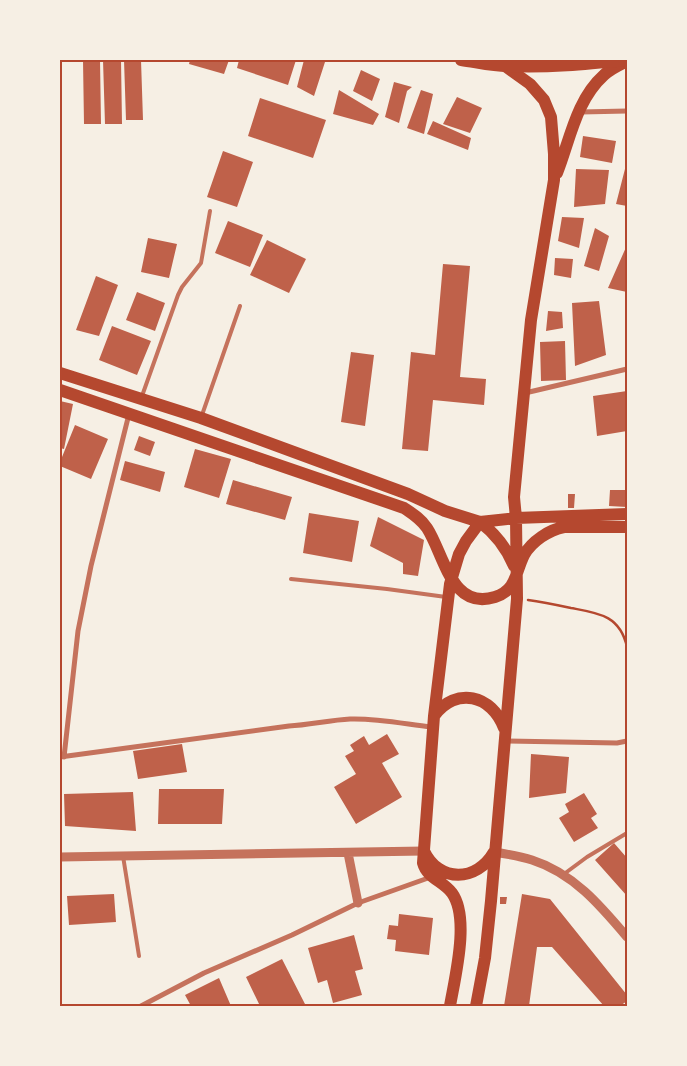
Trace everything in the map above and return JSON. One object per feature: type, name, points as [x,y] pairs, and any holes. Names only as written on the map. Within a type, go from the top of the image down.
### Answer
[{"type":"main road","points":[[461,60],[505,66],[567,65],[627,60]]},
{"type":"main road","points":[[476,1006],[484,958],[517,598],[514,497],[530,320],[554,180],[572,127],[578,112],[596,82],[603,75],[627,60]]},
{"type":"main road","points":[[505,66],[530,84],[544,100],[548,109],[552,127],[554,180]]},
{"type":"main road","points":[[552,127],[572,127]]},
{"type":"main road","points":[[60,373],[201,418],[408,494],[445,511],[480,522],[491,530],[505,547],[517,573]]},
{"type":"main road","points":[[60,390],[404,508],[417,516],[427,529],[438,548],[442,562],[455,584],[465,595],[472,598],[488,598],[500,595],[510,588],[524,555],[544,535],[554,529],[564,527],[627,527]]},
{"type":"main road","points":[[496,521],[509,507],[514,497]]},
{"type":"main road","points":[[480,522],[516,518],[627,514]]},
{"type":"main road","points":[[480,522],[462,547],[451,576],[434,721],[424,851],[425,869],[437,874],[459,875],[476,871],[490,860],[494,852]]},
{"type":"main road","points":[[434,721],[443,705],[456,699],[477,699],[490,706],[499,716],[504,736]]},
{"type":"main road","points":[[437,874],[455,898],[459,915],[460,947],[450,1006]]},
{"type":"street","points":[[578,112],[627,111]]},
{"type":"street","points":[[524,393],[627,369]]},
{"type":"street","points":[[129,414],[91,566],[78,630],[62,757],[289,726],[312,725],[335,720],[434,721]]},
{"type":"street","points":[[504,736],[607,742],[627,741]]},
{"type":"street","points":[[60,857],[424,851]]},
{"type":"street","points":[[494,852],[532,860],[564,874],[588,893],[627,937]]},
{"type":"street","points":[[348,853],[358,902]]},
{"type":"street","points":[[141,1006],[204,973],[292,935],[358,902],[437,874]]},
{"type":"lane","points":[[140,399],[178,295],[182,287],[202,263],[210,211]]},
{"type":"lane","points":[[201,418],[240,306]]},
{"type":"lane","points":[[291,579],[448,597]]},
{"type":"lane","points":[[564,874],[586,857],[627,833]]},
{"type":"lane","points":[[123,856],[139,956]]},
{"type":"path","points":[[517,598],[595,612],[614,622],[621,630],[627,647]]},
{"type":"building","points":[[83,60],[100,60],[101,124],[84,124]]},
{"type":"building","points":[[103,60],[121,60],[122,124],[105,124]]},
{"type":"building","points":[[124,60],[141,60],[143,120],[126,120]]},
{"type":"building","points":[[190,60],[229,60],[224,74],[189,64]]},
{"type":"building","points":[[239,60],[296,60],[288,85],[237,68]]},
{"type":"building","points":[[304,60],[325,62],[314,96],[297,87]]},
{"type":"building","points":[[361,70],[380,79],[372,101],[353,91]]},
{"type":"building","points":[[394,82],[412,87],[407,91],[399,123],[385,117]]},
{"type":"building","points":[[339,90],[379,114],[373,125],[333,114]]},
{"type":"building","points":[[421,90],[433,94],[424,134],[407,128]]},
{"type":"building","points":[[457,97],[482,108],[470,133],[443,124]]},
{"type":"building","points":[[260,98],[326,120],[313,158],[248,136]]},
{"type":"building","points":[[433,121],[471,138],[468,150],[427,134]]},
{"type":"building","points":[[583,136],[616,141],[612,163],[580,157]]},
{"type":"building","points":[[223,151],[253,162],[237,207],[207,197]]},
{"type":"building","points":[[627,165],[627,206],[616,204]]},
{"type":"building","points":[[576,169],[609,170],[605,204],[574,207]]},
{"type":"building","points":[[562,217],[584,218],[579,248],[558,241]]},
{"type":"building","points":[[228,221],[263,235],[250,267],[215,253]]},
{"type":"building","points":[[595,228],[609,236],[599,271],[584,266]]},
{"type":"building","points":[[148,238],[177,244],[169,278],[141,272]]},
{"type":"building","points":[[267,240],[306,259],[289,293],[250,275]]},
{"type":"building","points":[[627,245],[627,292],[608,288]]},
{"type":"building","points":[[555,258],[573,259],[571,278],[554,275]]},
{"type":"building","points":[[443,264],[470,266],[460,377],[486,379],[484,405],[433,400],[428,451],[402,449],[411,352],[435,355]]},
{"type":"building","points":[[96,276],[118,285],[99,336],[76,330]]},
{"type":"building","points":[[137,292],[165,303],[155,331],[126,320]]},
{"type":"building","points":[[599,301],[606,355],[575,366],[572,303]]},
{"type":"building","points":[[548,311],[562,312],[563,328],[546,331]]},
{"type":"building","points":[[112,326],[151,341],[137,375],[99,360]]},
{"type":"building","points":[[565,341],[566,380],[541,381],[540,342]]},
{"type":"building","points":[[351,352],[374,355],[365,426],[341,422]]},
{"type":"building","points":[[627,391],[627,431],[597,436],[593,396]]},
{"type":"building","points":[[60,401],[73,404],[64,449],[60,448]]},
{"type":"building","points":[[75,425],[108,439],[91,479],[60,466]]},
{"type":"building","points":[[139,436],[155,442],[150,456],[134,450]]},
{"type":"building","points":[[195,449],[231,459],[219,498],[184,487]]},
{"type":"building","points":[[125,461],[165,472],[160,492],[120,480]]},
{"type":"building","points":[[233,480],[292,497],[285,520],[226,504]]},
{"type":"building","points":[[610,490],[627,490],[627,507],[609,506]]},
{"type":"building","points":[[568,494],[575,494],[574,508],[568,508]]},
{"type":"building","points":[[309,513],[359,521],[352,562],[303,553]]},
{"type":"building","points":[[378,517],[424,540],[418,576],[403,574],[403,563],[370,546]]},
{"type":"building","points":[[387,734],[399,754],[382,763],[402,797],[356,824],[334,787],[356,774],[345,756],[354,751],[350,745],[364,736],[369,745]]},
{"type":"building","points":[[182,744],[187,772],[138,779],[133,751]]},
{"type":"building","points":[[531,754],[569,757],[566,793],[529,798]]},
{"type":"building","points":[[159,789],[224,789],[222,824],[158,824]]},
{"type":"building","points":[[133,792],[136,831],[65,826],[64,794]]},
{"type":"building","points":[[584,793],[597,814],[591,818],[598,828],[574,842],[559,818],[569,812],[565,804]]},
{"type":"building","points":[[614,843],[627,858],[627,896],[595,860]]},
{"type":"building","points":[[114,894],[116,922],[69,925],[67,896]]},
{"type":"building","points":[[522,894],[550,899],[627,995],[627,1001],[620,1006],[604,1006],[552,947],[537,947],[529,1006],[504,1006]]},
{"type":"building","points":[[500,897],[507,897],[506,904],[500,904]]},
{"type":"building","points":[[399,914],[433,918],[429,955],[395,951],[396,940],[387,939],[389,925],[398,926]]},
{"type":"building","points":[[354,935],[363,969],[355,971],[362,995],[333,1003],[327,980],[318,983],[308,948]]},
{"type":"building","points":[[282,959],[306,1006],[260,1006],[246,977]]},
{"type":"building","points":[[219,978],[231,1006],[191,1006],[185,995]]}]
